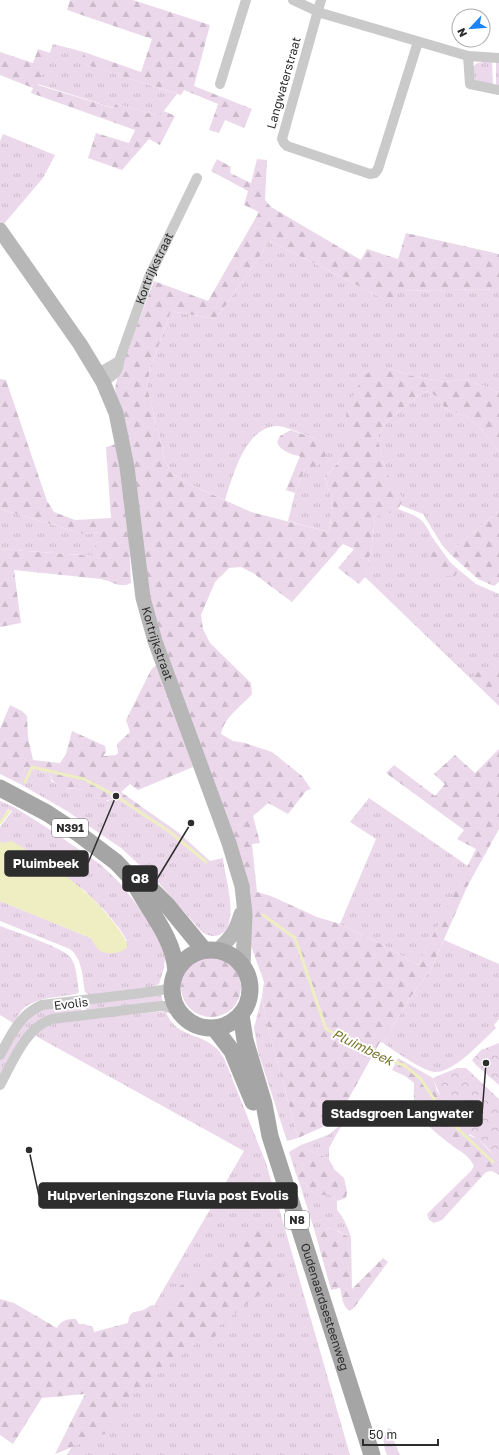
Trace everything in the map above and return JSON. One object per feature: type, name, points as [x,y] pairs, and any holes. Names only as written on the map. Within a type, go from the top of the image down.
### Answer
[{"type":"main road","name":"Kortrijkstraat","points":[[0,230],[80,344],[100,377],[116,413],[127,467],[143,598],[155,641],[229,843],[244,897],[244,966]]},
{"type":"main road","name":"N391","points":[[0,788],[47,813],[93,844],[116,862],[133,880],[168,938],[175,959],[174,979]]},
{"type":"main road","name":"N391","points":[[133,880],[151,889],[211,950]]},
{"type":"main road","name":"Kortrijkstraat","points":[[211,950],[232,936],[236,929],[244,897]]},
{"type":"main road","points":[[211,950],[235,957],[244,966],[251,986],[250,996],[247,1006],[234,1022],[215,1029],[204,1028],[194,1025],[185,1019],[178,1010],[174,1002],[174,979],[181,963],[188,957],[196,953],[211,950]]},
{"type":"main road","name":"Oudenaardsesteenweg","points":[[241,1015],[244,1040],[264,1104],[270,1136],[372,1455]]},
{"type":"main road","name":"Oudenaardsesteenweg","points":[[215,1029],[232,1051],[253,1103],[270,1136]]},
{"type":"street","points":[[220,84],[246,0]]},
{"type":"street","points":[[293,0],[318,11],[418,42],[468,56],[499,58]]},
{"type":"street","points":[[318,11],[321,0]]},
{"type":"street","name":"Langwaterstraat","points":[[318,11],[282,139],[287,146],[370,174],[375,173],[378,169],[418,42]]},
{"type":"street","points":[[468,56],[470,84],[499,90]]},
{"type":"street","name":"Kortrijkstraat","points":[[100,377],[116,372],[119,368],[119,361],[149,277],[197,178]]},
{"type":"street","name":"Evolis","points":[[0,1055],[19,1021],[29,1011],[42,1005],[162,990],[174,979]]},
{"type":"street","name":"Evolis","points":[[0,1085],[33,1030],[42,1023],[52,1019],[161,1006],[178,1010]]},
{"type":"green space","points":[[70,0],[133,0],[210,25],[194,86],[252,109],[244,128],[225,120],[219,133],[209,130],[218,104],[184,90],[181,95],[81,63],[84,52],[141,72],[152,39],[67,10]]},
{"type":"green space","points":[[53,44],[84,52],[82,63],[177,94],[160,116],[116,104],[114,108],[38,84]]},
{"type":"green space","points":[[38,49],[50,53],[38,85],[113,108],[116,104],[160,116],[164,111],[175,116],[160,145],[149,139],[122,170],[88,158],[96,133],[129,143],[135,130],[31,93],[33,88],[0,75],[0,52],[33,63]]},
{"type":"green space","points":[[492,61],[493,85],[475,80],[472,69],[474,66],[478,63]]},
{"type":"green space","points":[[496,61],[499,62],[499,86],[496,85]]},
{"type":"green space","points":[[3,134],[55,155],[43,178],[3,225],[0,221],[0,141]]},
{"type":"green space","points":[[217,159],[231,167],[230,173],[251,183],[257,159],[267,160],[265,200],[271,207],[361,260],[367,249],[398,259],[406,233],[499,254],[499,289],[396,291],[395,299],[382,298],[270,241],[215,319],[171,311],[150,369],[147,387],[165,460],[171,473],[187,483],[251,512],[329,532],[333,505],[325,477],[339,462],[348,447],[350,437],[346,419],[347,406],[364,376],[373,369],[389,368],[412,376],[445,382],[465,379],[499,392],[499,452],[480,428],[466,416],[445,409],[439,398],[428,391],[418,396],[386,422],[377,437],[387,474],[403,499],[396,511],[381,514],[375,517],[372,545],[365,577],[359,584],[338,568],[354,549],[343,544],[292,602],[253,573],[241,567],[229,568],[215,582],[201,615],[203,629],[210,643],[251,683],[252,694],[229,717],[221,734],[233,741],[245,743],[272,752],[302,776],[311,789],[306,791],[288,814],[268,803],[253,816],[260,843],[252,844],[257,892],[271,896],[317,917],[340,924],[387,947],[418,965],[476,849],[457,839],[464,830],[386,773],[394,765],[435,796],[445,784],[434,774],[455,755],[475,773],[499,749],[499,829],[467,887],[431,969],[409,999],[383,1043],[380,1042],[339,1116],[325,1126],[298,1138],[265,1016],[262,996],[264,982],[250,943],[252,923],[250,890],[243,876],[144,591],[129,460],[115,389],[118,375],[154,281],[208,301],[259,212],[244,205],[248,191],[211,171]]},
{"type":"green space","points":[[270,241],[382,298],[396,291],[499,289],[499,392],[465,379],[445,382],[412,376],[389,368],[346,419],[350,435],[347,449],[341,459],[325,477],[333,505],[329,532],[288,521],[295,493],[305,468],[319,464],[324,458],[314,438],[279,426],[265,429],[256,435],[248,444],[236,467],[225,500],[187,483],[171,473],[165,460],[147,387],[150,369],[171,311],[215,319]]},
{"type":"green space","points":[[0,379],[6,380],[47,501],[54,512],[75,520],[111,518],[106,447],[116,444],[124,483],[129,537],[131,583],[127,585],[120,585],[101,579],[14,570],[21,623],[0,627],[0,549],[94,556],[94,549],[101,532],[84,534],[0,509]]},
{"type":"green space","points":[[428,391],[439,398],[445,409],[466,416],[480,428],[499,452],[499,511],[449,553],[442,545],[423,514],[400,505],[403,499],[387,475],[377,437],[386,422],[418,396]]},
{"type":"green space","points":[[291,430],[315,439],[325,450],[325,457],[320,464],[305,468],[295,493],[286,490],[300,456],[290,454],[283,450],[277,442],[280,436]]},
{"type":"green space","points":[[0,509],[84,534],[102,532],[94,549],[94,556],[0,549]]},
{"type":"green space","points":[[398,509],[419,518],[422,521],[432,537],[427,542],[455,576],[459,570],[476,584],[499,594],[499,661],[488,679],[479,671],[471,679],[365,577],[372,545],[375,517]]},
{"type":"green space","points":[[499,511],[499,582],[494,586],[478,579],[449,553]]},
{"type":"green space","points":[[432,537],[450,562],[459,570],[455,576],[441,574],[432,567],[429,562],[427,542]]},
{"type":"green space","points":[[499,661],[499,706],[471,679],[479,671],[488,678]]},
{"type":"green space","points":[[155,666],[158,666],[193,767],[138,790],[130,784],[121,792],[145,809],[140,815],[115,799],[102,800],[90,792],[81,789],[60,787],[52,780],[49,773],[36,772],[26,767],[20,784],[0,774],[0,729],[10,705],[22,711],[27,716],[28,737],[33,760],[60,763],[66,754],[72,731],[105,746],[106,752],[103,756],[116,755],[118,753],[117,744],[130,732],[126,720],[151,670]]},
{"type":"green space","points":[[26,767],[36,772],[49,773],[52,782],[65,788],[86,790],[108,801],[115,798],[140,815],[145,809],[179,833],[210,861],[223,858],[231,911],[226,930],[215,936],[202,932],[157,881],[121,848],[67,811],[20,784]]},
{"type":"green space","points":[[369,798],[468,866],[418,965],[387,947],[340,924],[376,839],[350,822]]},
{"type":"green space","points":[[0,801],[14,807],[49,829],[100,864],[120,883],[143,913],[159,939],[165,958],[164,968],[159,984],[153,987],[89,995],[85,992],[80,963],[70,949],[0,921],[0,901],[91,938],[99,950],[127,941],[119,928],[105,911],[84,890],[0,842],[0,827],[12,811],[8,809],[0,822]]},
{"type":"green space","points":[[0,926],[59,949],[67,954],[73,962],[79,992],[76,994],[41,1000],[30,1004],[22,1010],[13,1023],[0,1015]]},
{"type":"green space","points":[[444,940],[499,964],[499,1019],[494,1025],[496,1028],[459,1062],[450,1068],[434,1072],[415,1064],[383,1043],[409,999],[431,969]]},
{"type":"green space","points":[[211,957],[227,962],[232,966],[236,971],[241,987],[236,1003],[232,1008],[227,1012],[211,1017],[195,1012],[190,1008],[186,1003],[181,987],[186,971],[190,966],[195,962]]},
{"type":"green space","points":[[161,995],[163,1002],[86,1012],[86,1003]]},
{"type":"green space","points":[[262,996],[265,1016],[298,1138],[287,1141],[258,1052],[254,1028]]},
{"type":"green space","points":[[81,1003],[81,1011],[48,1016],[0,1080],[0,1060],[18,1029],[36,1011]]},
{"type":"green space","points":[[166,1011],[175,1026],[209,1043],[217,1049],[224,1058],[266,1163],[350,1455],[67,1455],[244,1151],[34,1035],[41,1028],[61,1021]]},
{"type":"green space","points":[[499,1043],[499,1085],[472,1060],[481,1050]]},
{"type":"green space","points":[[398,1058],[433,1078],[437,1091],[470,1136],[478,1139],[499,1161],[499,1175],[492,1171],[486,1172],[442,1220],[434,1223],[429,1220],[427,1214],[471,1171],[474,1166],[466,1155],[427,1125],[418,1115],[414,1105],[414,1083],[405,1076],[392,1070]]},
{"type":"green space","points":[[457,1068],[466,1068],[499,1099],[499,1161],[486,1146],[464,1131],[450,1113],[439,1092],[433,1078]]},
{"type":"green space","points":[[343,1123],[329,1148],[329,1159],[306,1149],[301,1162],[303,1166],[302,1171],[296,1174],[289,1152],[301,1145],[328,1135]]},
{"type":"green space","points":[[306,1149],[329,1159],[334,1169],[344,1178],[347,1192],[346,1198],[337,1201],[331,1195],[318,1195],[311,1191],[305,1183],[299,1182],[296,1174],[302,1171],[303,1166],[296,1154],[297,1151]]},
{"type":"green space","points":[[299,1182],[305,1183],[311,1191],[318,1195],[331,1195],[337,1201],[337,1210],[346,1223],[351,1238],[333,1229],[325,1229],[315,1232]]},
{"type":"green space","points":[[262,1220],[267,1233],[269,1234],[269,1240],[274,1244],[272,1250],[275,1258],[283,1258],[286,1265],[284,1270],[279,1272],[281,1277],[219,1326],[217,1334],[212,1340],[202,1339],[123,1402],[116,1416],[117,1419],[114,1421],[109,1432],[55,1454],[85,1394],[42,1398],[13,1444],[0,1435],[0,1299],[14,1303],[57,1328],[62,1322],[73,1319],[76,1319],[79,1324],[93,1327],[94,1332],[128,1323],[132,1313],[143,1310],[152,1305],[159,1307],[161,1310],[176,1299],[174,1291],[184,1283],[192,1286]]},
{"type":"green space","points":[[322,1228],[333,1229],[351,1238],[352,1289],[383,1258],[388,1262],[353,1309],[349,1311],[344,1303],[340,1288],[331,1290],[315,1232]]},
{"type":"green space","points":[[388,1428],[392,1430],[392,1436],[400,1455],[387,1455],[384,1447],[384,1441]]},
{"type":"shaded area","points":[[12,841],[65,875],[100,906],[113,921],[125,939],[128,946],[126,949],[114,953],[105,953],[96,947],[91,938],[0,901],[0,842],[3,843]]},
{"type":"waterway","name":"Pluimbeek","points":[[25,782],[32,767],[84,779],[116,796],[170,832],[206,862]]},
{"type":"waterway","name":"Pluimbeek","points":[[0,823],[9,811]]},
{"type":"waterway","name":"Pluimbeek","points":[[263,915],[295,938],[326,1029],[371,1052],[405,1066],[420,1078],[440,1108],[459,1130],[493,1162]]},
{"type":"place","name":"Pluimbeek","points":[[116,796]]},
{"type":"place","name":"Q8","points":[[191,823]]},
{"type":"place","name":"Stadsgroen Langwater","points":[[486,1063]]},
{"type":"place","name":"Hulpverleningszone Fluvia post Evolis","points":[[29,1150]]}]
